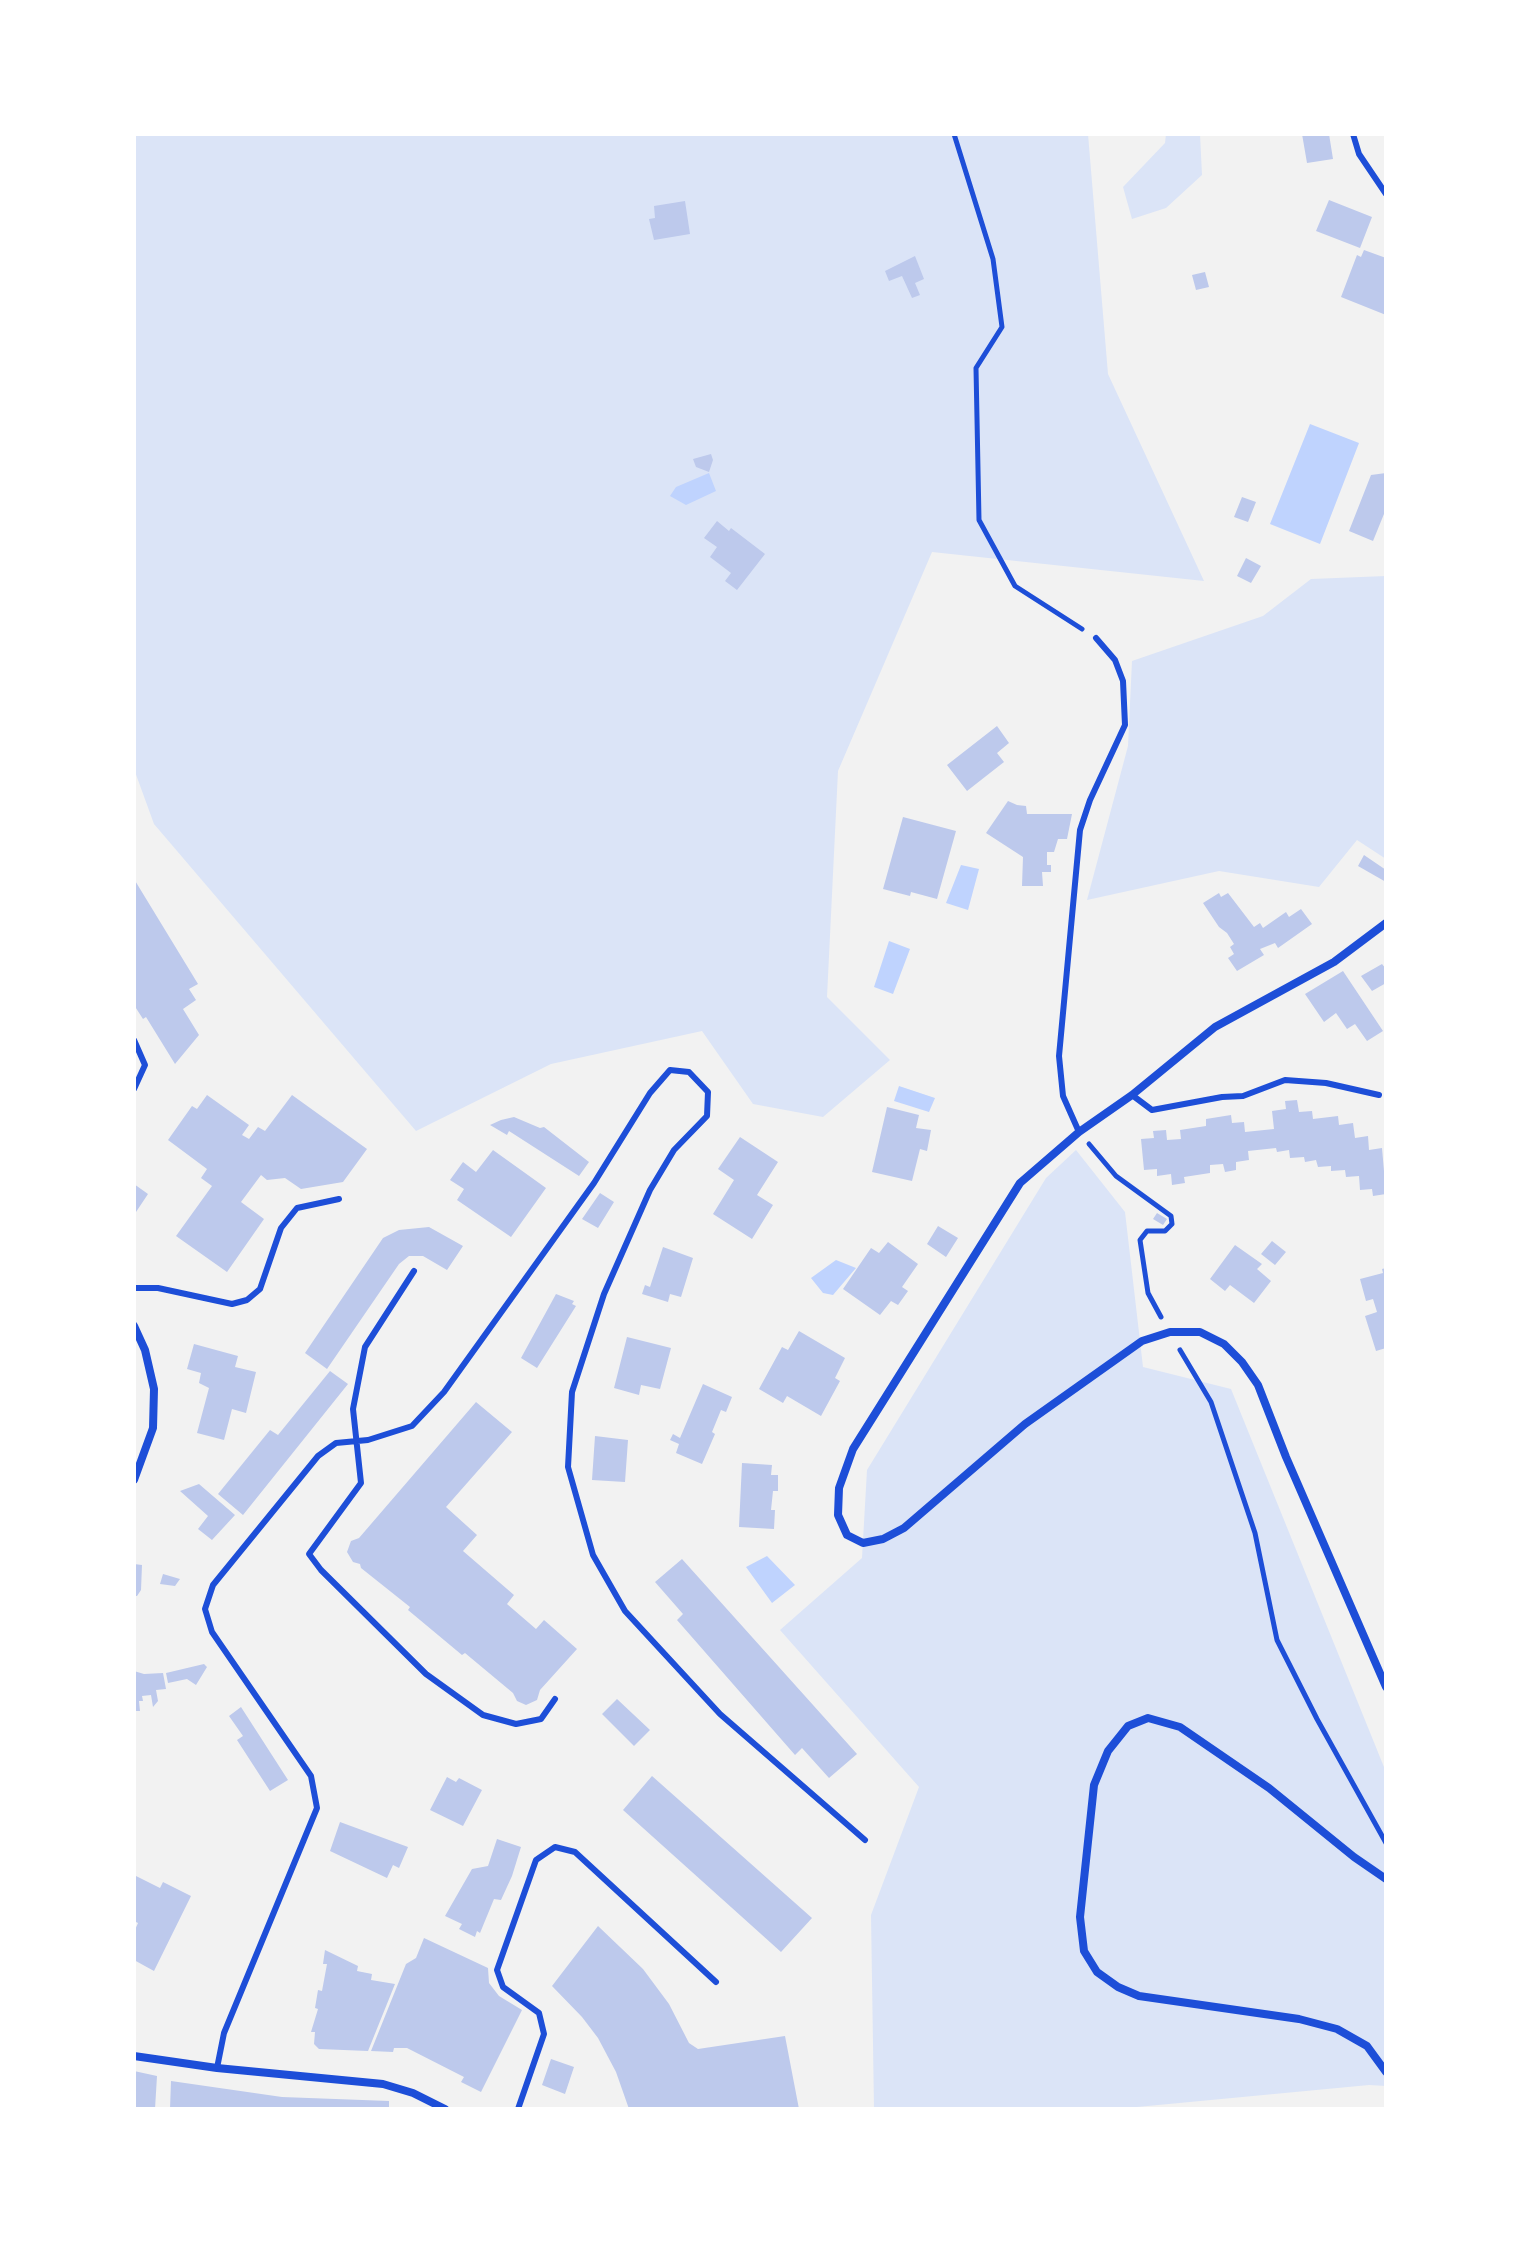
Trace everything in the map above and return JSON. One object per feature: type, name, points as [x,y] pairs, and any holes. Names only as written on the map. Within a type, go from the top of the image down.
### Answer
[{"type":"street","points":[[1386,923],[1334,962],[1215,1027],[1132,1095],[1079,1132],[1020,1183],[853,1449],[839,1488],[838,1515],[847,1535],[863,1543],[883,1539],[904,1528],[1025,1424],[1142,1341],[1170,1332],[1200,1332],[1224,1344],[1258,1385],[1386,1687]]},
{"type":"street","points":[[134,1326],[145,1350],[154,1389],[153,1428],[134,1480]]},
{"type":"street","points":[[1386,1879],[1269,1788],[1180,1727],[1148,1718],[1128,1726],[1108,1751],[1094,1785],[1080,1917],[1084,1951],[1097,1972],[1118,1987],[1139,1996],[1299,2019],[1337,2029],[1367,2046],[1386,2072]]},
{"type":"street","points":[[134,2056],[217,2068],[383,2084],[413,2093],[445,2109]]},
{"type":"lane","points":[[1353,134],[1359,154],[1386,194]]},
{"type":"lane","points":[[1079,1132],[1063,1096],[1059,1056],[1080,830],[1090,800],[1125,725],[1123,681],[1115,660],[1096,638]]},
{"type":"lane","points":[[134,1040],[145,1065],[134,1089]]},
{"type":"lane","points":[[217,2068],[224,2033],[317,1808],[311,1776],[212,1632],[205,1609],[213,1585],[318,1456],[336,1443],[359,1441],[412,1426],[444,1392],[594,1183],[650,1093],[670,1070],[689,1072],[708,1092],[707,1116],[674,1150],[650,1190],[604,1294],[572,1392],[568,1467],[593,1555],[625,1611],[720,1714],[865,1840]]},
{"type":"lane","points":[[1132,1095],[1152,1110],[1243,1096],[1285,1080],[1326,1083],[1379,1095]]},
{"type":"lane","points":[[134,1288],[158,1288],[232,1304],[247,1300],[260,1289],[281,1228],[297,1208],[339,1199]]},
{"type":"lane","points":[[414,1271],[365,1347],[353,1409],[359,1441],[361,1483],[309,1554],[321,1570],[426,1674],[483,1715],[516,1724],[541,1719],[555,1699]]},
{"type":"lane","points":[[518,2109],[544,2034],[539,2013],[503,1987],[497,1970],[536,1860],[555,1847],[575,1852],[716,1982]]},
{"type":"path","points":[[954,134],[993,259],[1002,327],[976,368],[979,520],[1015,586],[1096,638]]},
{"type":"path","points":[[1079,1132],[1116,1176],[1171,1216],[1172,1224],[1165,1231],[1147,1231],[1140,1240],[1148,1293],[1211,1402],[1255,1533],[1277,1640],[1324,1733],[1386,1843]]},
{"type":"shaded area","points":[[134,134],[1088,134],[1108,374],[1204,581],[932,552],[838,771],[827,997],[890,1060],[823,1117],[753,1104],[702,1031],[551,1064],[416,1131],[154,824],[134,769]]},
{"type":"shaded area","points":[[1166,134],[1200,134],[1202,175],[1166,208],[1132,219],[1123,187],[1165,143]]},
{"type":"shaded area","points":[[1386,576],[1386,859],[1357,840],[1319,887],[1219,871],[1087,900],[1128,746],[1132,661],[1263,616],[1311,579]]},
{"type":"shaded area","points":[[1076,1150],[1125,1212],[1143,1367],[1231,1389],[1386,1772],[1386,2086],[1369,2085],[1116,2109],[874,2109],[871,1915],[919,1787],[780,1630],[862,1558],[867,1470],[1046,1178]]},
{"type":"water","points":[[1310,424],[1359,443],[1320,544],[1270,524]]},
{"type":"water","points":[[709,473],[716,491],[686,505],[670,496],[676,487]]},
{"type":"water","points":[[961,865],[979,869],[968,910],[946,903]]},
{"type":"water","points":[[889,941],[910,949],[893,994],[874,987]]},
{"type":"water","points":[[899,1086],[935,1098],[929,1112],[894,1101]]},
{"type":"water","points":[[836,1260],[856,1268],[833,1295],[823,1293],[811,1278]]},
{"type":"water","points":[[767,1556],[795,1585],[772,1603],[746,1567]]},
{"type":"building","points":[[1302,134],[1329,134],[1333,159],[1307,163]]},
{"type":"building","points":[[1329,200],[1372,217],[1360,248],[1316,231]]},
{"type":"building","points":[[685,201],[690,234],[654,240],[649,219],[655,218],[654,206]]},
{"type":"building","points":[[1364,250],[1386,258],[1386,315],[1341,297],[1357,255],[1361,257]]},
{"type":"building","points":[[915,256],[924,279],[915,283],[920,295],[912,298],[902,276],[889,281],[885,271]]},
{"type":"building","points":[[1205,272],[1209,287],[1196,290],[1192,275]]},
{"type":"building","points":[[711,454],[713,460],[709,472],[696,467],[693,459]]},
{"type":"building","points":[[1386,473],[1386,509],[1373,541],[1349,531],[1371,475]]},
{"type":"building","points":[[1242,497],[1256,502],[1248,522],[1234,517]]},
{"type":"building","points":[[717,521],[765,554],[737,590],[725,581],[731,573],[710,557],[717,547],[704,538]]},
{"type":"building","points":[[1246,558],[1261,566],[1251,583],[1237,576]]},
{"type":"building","points":[[997,726],[1009,743],[997,753],[1004,762],[967,791],[947,765]]},
{"type":"building","points":[[1008,801],[1026,806],[1027,814],[1072,814],[1067,839],[1058,839],[1054,852],[1047,852],[1047,865],[1051,865],[1051,872],[1042,872],[1043,886],[1022,886],[1023,857],[986,833]]},
{"type":"building","points":[[903,817],[956,831],[937,899],[883,889]]},
{"type":"building","points":[[1364,855],[1386,870],[1386,882],[1358,866]]},
{"type":"building","points":[[134,879],[198,984],[189,989],[196,1000],[183,1009],[199,1035],[175,1064],[146,1017],[143,1019],[134,1005]]},
{"type":"building","points":[[1219,893],[1221,897],[1228,893],[1254,927],[1260,923],[1263,928],[1286,912],[1289,917],[1301,909],[1312,924],[1278,948],[1275,943],[1260,949],[1264,955],[1237,971],[1228,958],[1234,954],[1230,947],[1234,944],[1203,903]]},
{"type":"building","points":[[1382,964],[1386,969],[1386,983],[1372,991],[1361,976]]},
{"type":"building","points":[[1343,971],[1383,1031],[1367,1041],[1355,1024],[1347,1029],[1336,1013],[1324,1022],[1305,994]]},
{"type":"building","points":[[207,1095],[249,1125],[242,1135],[249,1139],[258,1127],[265,1131],[292,1095],[367,1149],[343,1182],[301,1189],[285,1178],[267,1180],[261,1175],[241,1202],[264,1219],[227,1272],[176,1236],[212,1186],[201,1178],[207,1169],[168,1140],[192,1106],[197,1109]]},
{"type":"building","points":[[1297,1100],[1299,1112],[1312,1111],[1313,1119],[1338,1116],[1339,1125],[1353,1123],[1355,1138],[1368,1136],[1369,1150],[1382,1148],[1386,1194],[1373,1196],[1372,1189],[1360,1190],[1359,1176],[1346,1177],[1345,1170],[1331,1171],[1331,1166],[1318,1167],[1316,1160],[1305,1162],[1304,1157],[1290,1158],[1289,1150],[1277,1152],[1276,1148],[1248,1151],[1249,1160],[1236,1162],[1236,1170],[1225,1172],[1223,1164],[1210,1165],[1210,1173],[1184,1177],[1185,1183],[1172,1185],[1171,1174],[1157,1176],[1157,1169],[1144,1170],[1141,1139],[1154,1138],[1153,1131],[1166,1130],[1167,1140],[1181,1139],[1180,1130],[1206,1126],[1206,1119],[1231,1115],[1232,1123],[1244,1122],[1245,1132],[1274,1129],[1272,1111],[1286,1109],[1285,1101]]},
{"type":"building","points":[[887,1107],[919,1115],[916,1128],[931,1130],[927,1151],[920,1149],[912,1181],[872,1172]]},
{"type":"building","points":[[514,1117],[544,1127],[589,1162],[579,1176],[509,1131],[507,1135],[490,1125]]},
{"type":"building","points":[[740,1137],[778,1162],[757,1195],[773,1205],[752,1239],[713,1214],[734,1180],[718,1169]]},
{"type":"building","points":[[493,1150],[546,1188],[511,1237],[457,1200],[464,1189],[450,1180],[463,1162],[476,1172]]},
{"type":"building","points":[[134,1184],[148,1194],[134,1215]]},
{"type":"building","points":[[600,1193],[614,1202],[598,1228],[582,1219]]},
{"type":"building","points":[[1157,1213],[1167,1219],[1163,1225],[1153,1219]]},
{"type":"building","points":[[938,1226],[958,1238],[946,1257],[927,1244]]},
{"type":"building","points":[[429,1227],[463,1246],[447,1270],[423,1256],[409,1256],[399,1264],[327,1369],[305,1353],[383,1238],[399,1230]]},
{"type":"building","points":[[1272,1241],[1286,1252],[1275,1265],[1261,1254]]},
{"type":"building","points":[[888,1242],[918,1264],[902,1287],[908,1291],[898,1305],[891,1301],[880,1315],[843,1289],[871,1248],[879,1253]]},
{"type":"building","points":[[1235,1245],[1262,1264],[1257,1269],[1271,1281],[1254,1303],[1230,1285],[1225,1291],[1210,1279]]},
{"type":"building","points":[[663,1247],[693,1258],[681,1297],[670,1294],[668,1302],[642,1294],[645,1285],[650,1287]]},
{"type":"building","points":[[1386,1268],[1386,1348],[1376,1351],[1365,1316],[1377,1312],[1373,1299],[1366,1301],[1360,1279],[1383,1273],[1382,1269]]},
{"type":"building","points":[[556,1294],[574,1301],[572,1304],[576,1306],[537,1368],[521,1358]]},
{"type":"building","points":[[799,1331],[845,1358],[835,1378],[840,1381],[821,1416],[787,1396],[783,1403],[759,1389],[782,1347],[788,1350]]},
{"type":"building","points":[[627,1337],[671,1348],[660,1389],[641,1385],[639,1395],[614,1388]]},
{"type":"building","points":[[194,1344],[238,1356],[235,1367],[256,1372],[246,1413],[232,1409],[224,1440],[197,1433],[209,1388],[199,1383],[201,1373],[187,1369]]},
{"type":"building","points":[[330,1371],[348,1384],[243,1515],[218,1494],[270,1430],[278,1435]]},
{"type":"building","points":[[703,1384],[732,1397],[726,1412],[721,1410],[702,1464],[676,1453],[679,1444],[670,1440],[673,1434],[680,1438]]},
{"type":"building","points":[[476,1402],[512,1432],[446,1507],[477,1535],[463,1551],[514,1595],[507,1604],[536,1629],[544,1620],[577,1649],[540,1690],[537,1700],[526,1705],[517,1701],[513,1693],[408,1610],[410,1607],[360,1564],[353,1562],[347,1552],[351,1541],[359,1538]]},
{"type":"building","points":[[595,1436],[628,1440],[625,1482],[592,1480]]},
{"type":"building","points":[[742,1463],[772,1465],[771,1475],[778,1475],[778,1491],[773,1491],[771,1510],[775,1510],[774,1529],[739,1527]]},
{"type":"building","points":[[199,1484],[235,1515],[212,1540],[198,1529],[208,1516],[180,1491]]},
{"type":"building","points":[[682,1559],[857,1754],[829,1778],[802,1748],[795,1755],[677,1620],[683,1614],[655,1582]]},
{"type":"building","points":[[134,1564],[142,1565],[141,1590],[137,1596],[134,1596]]},
{"type":"building","points":[[163,1574],[180,1579],[175,1586],[160,1584]]},
{"type":"building","points":[[204,1664],[207,1667],[196,1685],[187,1679],[168,1683],[166,1673]]},
{"type":"building","points":[[134,1671],[163,1673],[166,1689],[156,1690],[158,1701],[153,1707],[151,1695],[142,1696],[140,1711],[134,1711]]},
{"type":"building","points":[[617,1699],[650,1730],[634,1746],[602,1714]]},
{"type":"building","points":[[241,1707],[288,1780],[270,1791],[237,1740],[243,1736],[229,1716]]},
{"type":"building","points":[[652,1776],[812,1918],[781,1952],[623,1810]]},
{"type":"building","points":[[447,1777],[456,1782],[459,1778],[482,1790],[463,1826],[430,1810]]},
{"type":"building","points":[[340,1822],[408,1847],[399,1868],[393,1865],[387,1878],[330,1851]]},
{"type":"building","points":[[497,1839],[521,1847],[501,1900],[494,1899],[480,1933],[477,1931],[475,1937],[459,1929],[462,1924],[445,1916],[472,1869],[488,1866]]},
{"type":"building","points":[[134,1875],[160,1888],[163,1882],[191,1896],[154,1971],[134,1960],[134,1932],[138,1923],[134,1921]]},
{"type":"building","points":[[598,1926],[643,1969],[669,2004],[689,2043],[698,2049],[785,2036],[799,2109],[629,2109],[616,2072],[598,2038],[552,1986]]},
{"type":"building","points":[[424,1938],[488,1968],[489,1983],[499,1996],[522,2010],[481,2092],[461,2082],[464,2077],[407,2048],[394,2048],[393,2052],[371,2051],[406,1964],[416,1958]]},
{"type":"building","points":[[325,1950],[358,1966],[357,1971],[372,1974],[371,1980],[395,1984],[368,2051],[319,2049],[314,2044],[315,2032],[311,2032],[318,2009],[315,2008],[318,1990],[322,1991],[327,1964],[323,1964]]},
{"type":"building","points":[[551,2059],[574,2067],[565,2094],[542,2085]]},
{"type":"building","points":[[134,2071],[157,2076],[155,2109],[134,2109]]},
{"type":"building","points":[[171,2081],[282,2097],[389,2101],[389,2109],[170,2109]]}]
